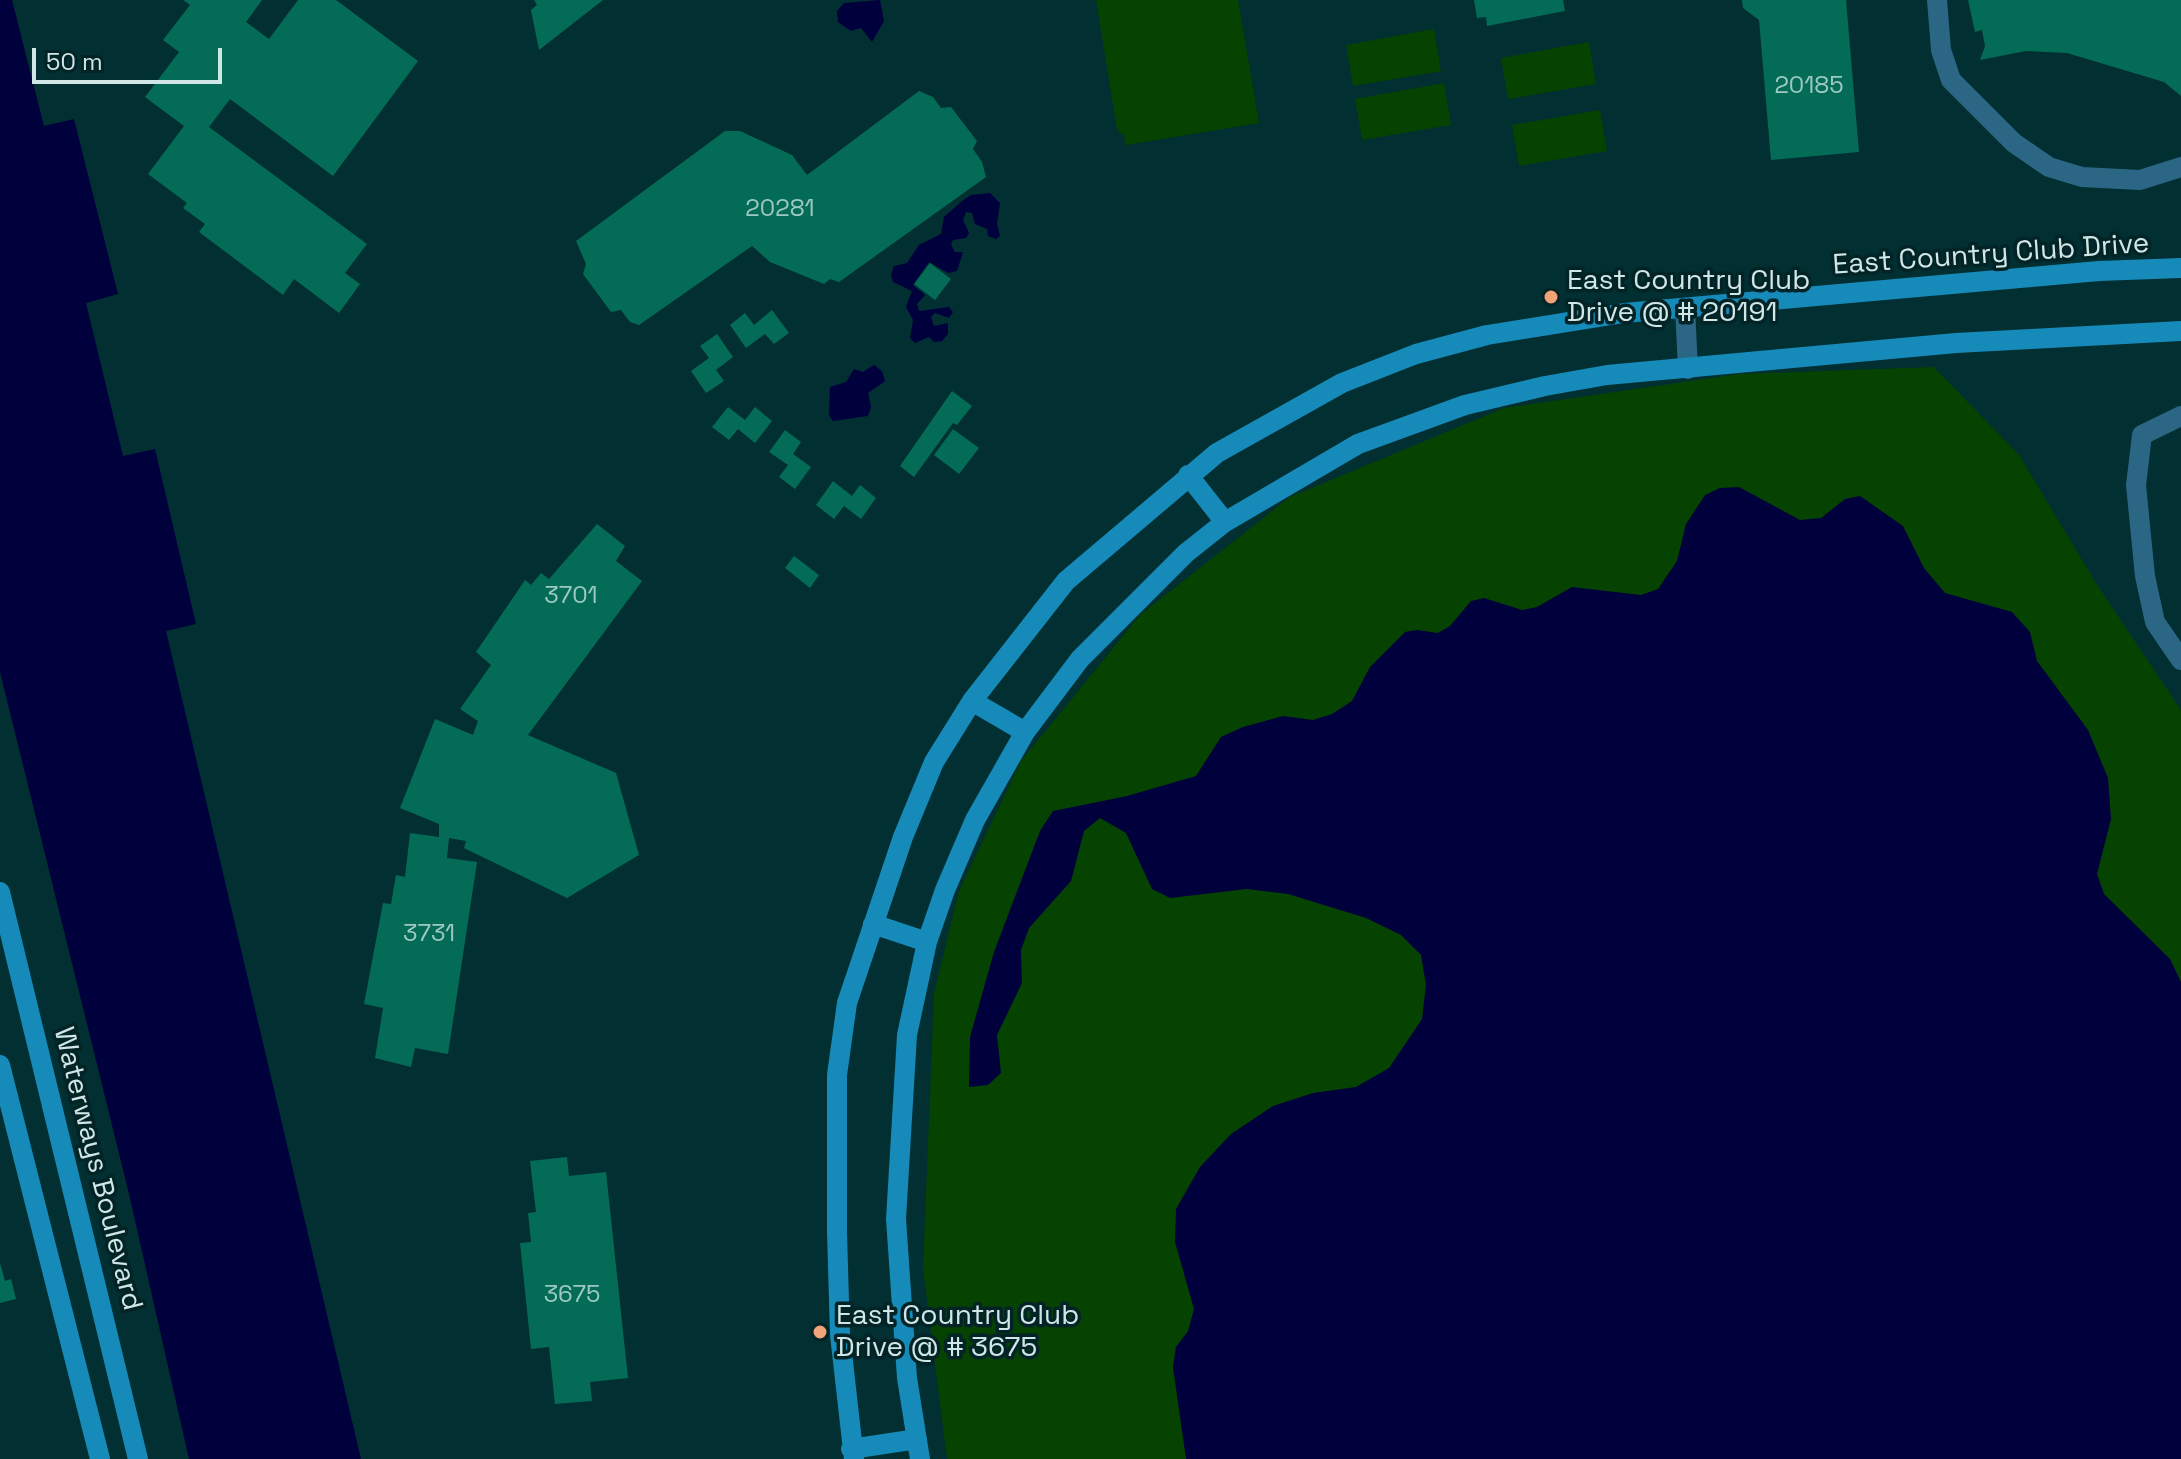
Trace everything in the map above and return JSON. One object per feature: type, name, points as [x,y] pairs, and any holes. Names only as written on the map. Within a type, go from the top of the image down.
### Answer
[{"type":"street","points":[[1937,0],[1941,50],[1951,80],[2014,143],[2049,167],[2082,177],[2140,180],[2181,167]]},
{"type":"street","name":"East Country Club Drive","points":[[853,1454],[840,1335],[837,1075],[847,1003],[875,918],[934,762],[972,701],[1066,581],[1217,453],[1342,383],[1416,354],[1487,335],[1624,313],[2099,271],[2181,268]]},
{"type":"street","points":[[1685,308],[1688,369]]},
{"type":"street","points":[[853,1454],[919,1449],[907,1378],[896,1219],[907,1035],[927,942],[945,890],[975,820],[1025,732],[1080,659],[1186,553],[1225,522],[1358,444],[1465,405],[1607,375],[1956,343],[2181,331]]},
{"type":"street","points":[[2181,416],[2142,435],[2136,485],[2145,576],[2155,622],[2181,660]]},
{"type":"street","points":[[1188,475],[1225,522]]},
{"type":"street","points":[[972,701],[1025,732]]},
{"type":"street","name":"Waterways Boulevard","points":[[0,892],[138,1459]]},
{"type":"street","points":[[875,918],[927,942]]},
{"type":"street","points":[[0,1065],[100,1459]]},
{"type":"green space","points":[[1096,0],[1238,0],[1259,123],[1126,145],[1124,135],[1117,130]]},
{"type":"green space","points":[[1434,29],[1441,71],[1353,86],[1346,45]]},
{"type":"green space","points":[[1589,42],[1596,84],[1508,99],[1501,58]]},
{"type":"green space","points":[[1444,83],[1451,125],[1362,140],[1355,99]]},
{"type":"green space","points":[[1600,110],[1607,151],[1519,166],[1512,125]]},
{"type":"green space","points":[[1934,367],[2019,455],[2096,583],[2181,710],[2181,1459],[947,1459],[923,1269],[934,993],[959,891],[1021,761],[1140,615],[1290,497],[1504,408],[1739,374]]},
{"type":"shaded area","points":[[0,0],[12,0],[44,126],[74,119],[118,294],[86,303],[123,456],[155,449],[196,624],[166,631],[361,1459],[189,1459],[129,1194],[0,672]]},
{"type":"shaded area","points":[[880,0],[884,21],[872,42],[861,28],[851,31],[838,22],[837,11],[844,3]]},
{"type":"shaded area","points":[[990,193],[1000,203],[997,224],[1000,236],[996,239],[988,236],[987,229],[975,224],[972,213],[966,212],[963,220],[969,233],[966,238],[953,240],[951,245],[955,252],[963,252],[957,271],[948,273],[929,262],[913,285],[925,295],[917,304],[919,311],[949,307],[953,312],[949,318],[935,313],[931,317],[934,326],[948,323],[948,334],[942,341],[934,342],[929,337],[915,343],[910,338],[913,320],[906,307],[912,291],[893,282],[891,275],[894,266],[907,263],[919,245],[941,234],[944,217],[962,201],[971,195]]},
{"type":"shaded area","points":[[874,365],[882,371],[885,381],[868,393],[871,407],[868,416],[833,421],[829,416],[830,387],[846,382],[854,369],[863,372]]},
{"type":"shaded area","points":[[1739,487],[1800,520],[1821,518],[1845,499],[1860,496],[1903,526],[1924,568],[1945,593],[2012,612],[2030,632],[2037,661],[2088,730],[2108,778],[2111,819],[2097,874],[2104,894],[2170,959],[2181,982],[2181,1459],[1186,1459],[1173,1367],[1176,1347],[1188,1331],[1194,1309],[1175,1242],[1176,1209],[1200,1167],[1231,1134],[1273,1106],[1313,1093],[1356,1087],[1389,1068],[1422,1019],[1426,985],[1421,955],[1401,935],[1366,918],[1288,894],[1247,889],[1170,898],[1152,889],[1126,833],[1100,818],[1084,831],[1071,881],[1029,928],[1021,950],[1022,983],[997,1035],[1001,1073],[988,1085],[969,1087],[970,1037],[994,952],[1040,831],[1053,811],[1127,796],[1196,776],[1221,737],[1243,727],[1283,716],[1313,720],[1332,714],[1352,701],[1370,667],[1405,632],[1438,633],[1450,626],[1471,601],[1484,598],[1522,610],[1537,607],[1572,587],[1641,595],[1658,589],[1677,561],[1686,524],[1705,495],[1720,488]]},
{"type":"building","points":[[183,0],[262,0],[246,22],[269,39],[298,0],[336,0],[418,61],[333,176],[230,99],[209,127],[367,244],[345,273],[360,284],[339,313],[294,279],[283,295],[199,232],[205,224],[183,208],[187,203],[148,174],[184,126],[145,97],[179,52],[163,40],[190,5]]},
{"type":"building","points":[[534,0],[603,0],[539,50],[531,10],[537,5]]},
{"type":"building","points":[[1474,0],[1563,0],[1565,11],[1487,26],[1486,17],[1477,18]]},
{"type":"building","points":[[1742,0],[1846,0],[1859,152],[1771,160],[1759,20],[1743,8]]},
{"type":"building","points":[[1968,0],[2181,0],[2181,96],[2164,82],[2067,53],[2026,51],[1980,60],[1985,46],[1982,30],[1975,32]]},
{"type":"building","points":[[919,91],[933,97],[941,108],[951,107],[977,141],[973,149],[982,162],[986,177],[839,282],[830,279],[824,284],[770,262],[752,246],[639,325],[630,322],[621,310],[611,312],[583,274],[586,264],[576,241],[725,131],[740,131],[792,155],[807,175]]},
{"type":"building","points":[[930,263],[951,279],[935,300],[914,284]]},
{"type":"building","points":[[772,310],[789,333],[774,344],[765,334],[746,348],[730,325],[745,313],[754,325]]},
{"type":"building","points":[[717,334],[733,357],[716,370],[724,381],[706,393],[691,371],[709,358],[700,346]]},
{"type":"building","points":[[952,391],[972,406],[957,425],[953,423],[914,477],[900,466]]},
{"type":"building","points":[[728,407],[745,420],[755,407],[772,421],[755,443],[738,429],[729,440],[712,427]]},
{"type":"building","points":[[953,429],[979,448],[959,474],[934,455]]},
{"type":"building","points":[[785,430],[801,442],[793,454],[811,467],[795,489],[779,477],[788,465],[769,452]]},
{"type":"building","points":[[833,481],[852,496],[860,485],[876,498],[861,519],[844,506],[834,519],[816,505]]},
{"type":"building","points":[[597,524],[625,546],[616,561],[642,581],[528,735],[616,773],[639,855],[567,898],[464,848],[466,841],[449,838],[447,858],[477,862],[448,1054],[415,1048],[411,1067],[375,1058],[383,1008],[364,1004],[383,903],[391,904],[396,875],[405,877],[410,833],[439,837],[439,824],[400,808],[435,719],[473,735],[478,721],[460,709],[491,665],[476,652],[525,580],[531,585],[541,573],[549,579]]},
{"type":"building","points":[[794,556],[819,575],[810,588],[785,568]]},
{"type":"building","points":[[567,1157],[569,1176],[606,1172],[628,1378],[590,1382],[592,1401],[555,1404],[549,1347],[531,1349],[520,1243],[531,1242],[528,1213],[536,1212],[530,1161]]},
{"type":"building","points":[[0,1263],[5,1281],[11,1279],[16,1299],[0,1303]]},
{"type":"place","name":"East Country Club Drive @ # 20191","points":[[1551,297]]},
{"type":"place","name":"East Country Club Drive @ # 3675","points":[[820,1332]]}]
